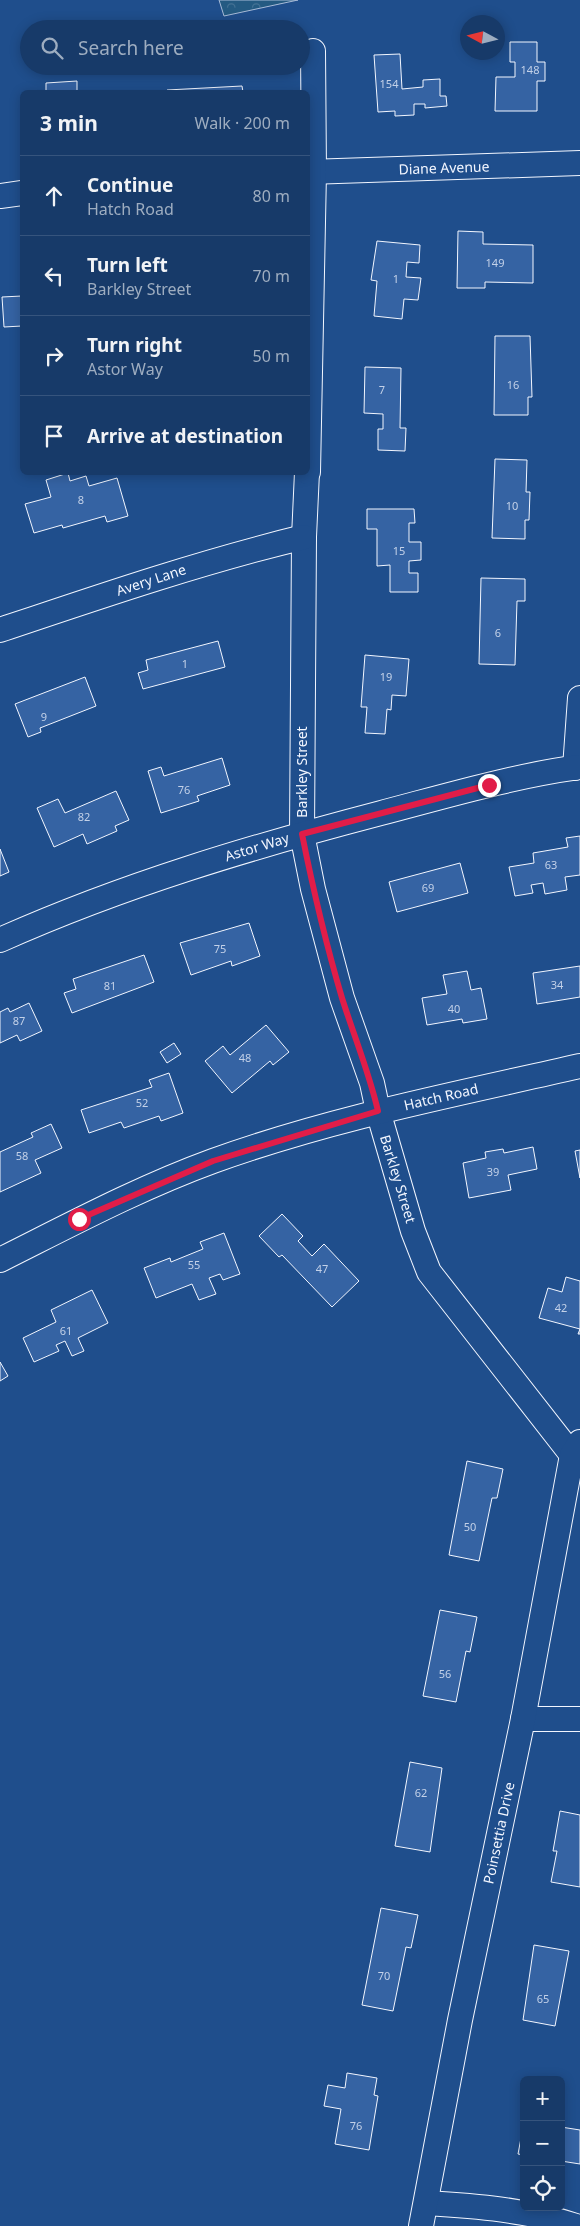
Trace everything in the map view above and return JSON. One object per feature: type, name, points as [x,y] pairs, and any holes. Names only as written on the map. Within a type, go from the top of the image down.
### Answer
[{"type":"street","name":"Barkley Street","points":[[310,272],[313,51]]},
{"type":"street","name":"Diane Avenue","points":[[311,172],[580,163]]},
{"type":"street","points":[[0,196],[20,193]]},
{"type":"street","name":"Barkley Street","points":[[308,475],[304,537],[302,834],[313,889],[340,989],[372,1083],[378,1111],[414,1231],[429,1272],[576,1449]]},
{"type":"street","name":"Avery Lane","points":[[0,630],[149,580],[237,554],[304,537]]},
{"type":"street","points":[[578,768],[580,698]]},
{"type":"street","name":"Astor Way","points":[[0,940],[64,911],[176,871],[302,834],[489,785],[578,768]]},
{"type":"street","name":"Hatch Road","points":[[0,1260],[79,1219],[213,1161],[378,1111],[580,1066]]},
{"type":"street","name":"Poinsettia Drive","points":[[421,2226],[460,2020],[523,1719],[576,1449]]},
{"type":"street","points":[[523,1719],[580,1719]]},
{"type":"street","points":[[426,2203],[488,2206],[548,2217],[576,2226]]},
{"type":"green space","points":[[219,0],[298,0],[224,16]]},
{"type":"building","points":[[510,42],[537,42],[537,62],[545,62],[545,81],[537,81],[537,111],[495,111],[496,77],[515,77],[515,62],[510,62]]},
{"type":"building","points":[[400,54],[402,89],[423,87],[423,80],[440,79],[440,96],[446,96],[447,106],[425,108],[425,104],[414,104],[414,115],[395,116],[395,111],[378,112],[374,55]]},
{"type":"building","points":[[77,81],[77,90],[46,90],[46,83]]},
{"type":"building","points":[[242,86],[243,90],[167,90]]},
{"type":"building","points":[[458,231],[483,232],[483,244],[533,245],[533,283],[485,282],[485,288],[457,288]]},
{"type":"building","points":[[377,241],[420,245],[419,263],[407,262],[406,277],[421,278],[418,300],[404,299],[402,319],[374,316],[377,281],[371,280]]},
{"type":"building","points":[[20,296],[20,326],[4,327],[2,297]]},
{"type":"building","points":[[495,336],[530,336],[532,397],[528,397],[528,415],[494,415]]},
{"type":"building","points":[[365,367],[401,368],[400,428],[406,428],[405,451],[378,450],[378,429],[383,429],[383,414],[364,413]]},
{"type":"building","points":[[495,459],[527,460],[526,492],[530,492],[529,520],[525,520],[525,539],[492,538]]},
{"type":"building","points":[[62,475],[68,475],[70,481],[86,476],[89,486],[117,478],[128,516],[107,522],[105,516],[63,528],[62,525],[34,533],[25,504],[51,497],[46,480]]},
{"type":"building","points":[[367,509],[414,509],[415,523],[409,523],[409,542],[421,542],[421,560],[409,561],[409,573],[418,573],[418,592],[390,592],[390,565],[377,566],[377,529],[367,529]]},
{"type":"building","points":[[481,578],[525,579],[525,601],[517,601],[515,665],[479,664]]},
{"type":"building","points":[[218,641],[225,667],[143,689],[138,673],[148,670],[146,660]]},
{"type":"building","points":[[365,655],[409,659],[406,696],[392,695],[391,710],[387,709],[385,734],[365,733],[367,707],[361,707]]},
{"type":"building","points":[[85,677],[96,706],[40,728],[41,732],[28,737],[15,704]]},
{"type":"building","points":[[222,758],[230,785],[197,796],[199,801],[161,813],[148,771],[161,767],[164,776]]},
{"type":"building","points":[[116,791],[129,820],[115,826],[117,831],[87,844],[83,834],[54,847],[37,808],[58,799],[65,813]]},
{"type":"building","points":[[580,836],[580,875],[565,877],[567,890],[545,894],[543,883],[531,885],[533,893],[515,896],[509,867],[534,863],[533,853],[568,847],[566,838]]},
{"type":"building","points":[[0,849],[9,872],[0,876]]},
{"type":"building","points":[[460,863],[468,893],[397,912],[389,882]]},
{"type":"building","points":[[249,923],[260,956],[232,966],[231,961],[191,975],[180,943]]},
{"type":"building","points":[[144,955],[154,982],[72,1013],[64,993],[76,989],[73,979]]},
{"type":"building","points":[[580,966],[580,997],[537,1004],[533,973]]},
{"type":"building","points":[[467,971],[471,990],[481,988],[487,1019],[463,1023],[462,1019],[427,1025],[422,998],[447,994],[443,975]]},
{"type":"building","points":[[29,1003],[42,1031],[20,1041],[17,1035],[0,1043],[0,1012],[8,1008],[10,1012]]},
{"type":"building","points":[[266,1025],[289,1052],[273,1065],[270,1061],[232,1093],[205,1061],[223,1046],[230,1055]]},
{"type":"building","points":[[174,1043],[181,1054],[167,1063],[160,1052]]},
{"type":"building","points":[[169,1073],[183,1113],[161,1121],[159,1116],[124,1128],[121,1122],[89,1133],[81,1110],[152,1087],[149,1080]]},
{"type":"building","points":[[51,1124],[62,1148],[35,1160],[41,1173],[0,1192],[0,1152],[33,1137],[31,1133]]},
{"type":"building","points":[[533,1147],[537,1169],[508,1175],[511,1190],[469,1198],[463,1163],[486,1158],[485,1152],[503,1149],[504,1153]]},
{"type":"building","points":[[580,1150],[580,1178],[575,1151]]},
{"type":"building","points":[[282,1214],[303,1236],[298,1241],[312,1256],[324,1244],[359,1281],[332,1307],[282,1255],[279,1257],[259,1236]]},
{"type":"building","points":[[224,1233],[240,1274],[223,1280],[220,1274],[209,1278],[216,1294],[199,1300],[192,1284],[156,1298],[144,1268],[170,1258],[171,1262],[203,1249],[200,1242]]},
{"type":"building","points":[[566,1277],[580,1281],[580,1329],[539,1318],[548,1288],[562,1292]]},
{"type":"building","points":[[92,1290],[108,1323],[78,1338],[84,1351],[72,1356],[65,1341],[56,1345],[59,1351],[34,1362],[23,1338],[56,1322],[51,1310]]},
{"type":"building","points":[[0,1362],[8,1376],[0,1381]]},
{"type":"building","points":[[467,1461],[503,1469],[497,1498],[492,1498],[479,1561],[449,1555]]},
{"type":"building","points":[[440,1610],[477,1617],[470,1652],[466,1651],[456,1702],[423,1696]]},
{"type":"building","points":[[410,1762],[442,1768],[430,1852],[395,1846]]},
{"type":"building","points":[[560,1811],[580,1815],[580,1887],[551,1882],[557,1851],[553,1851]]},
{"type":"building","points":[[381,1908],[418,1915],[411,1948],[406,1947],[393,2011],[362,2005]]},
{"type":"building","points":[[534,1945],[569,1951],[555,2026],[523,2020]]},
{"type":"building","points":[[347,2073],[377,2078],[374,2095],[378,2096],[369,2150],[335,2144],[341,2109],[324,2106],[328,2085],[345,2088]]},
{"type":"building","points":[[565,2128],[580,2130],[580,2164],[565,2162]]},
{"type":"route","points":[[79,1219],[213,1161],[378,1111],[372,1083],[342,998],[313,889],[302,834],[489,785]]}]
